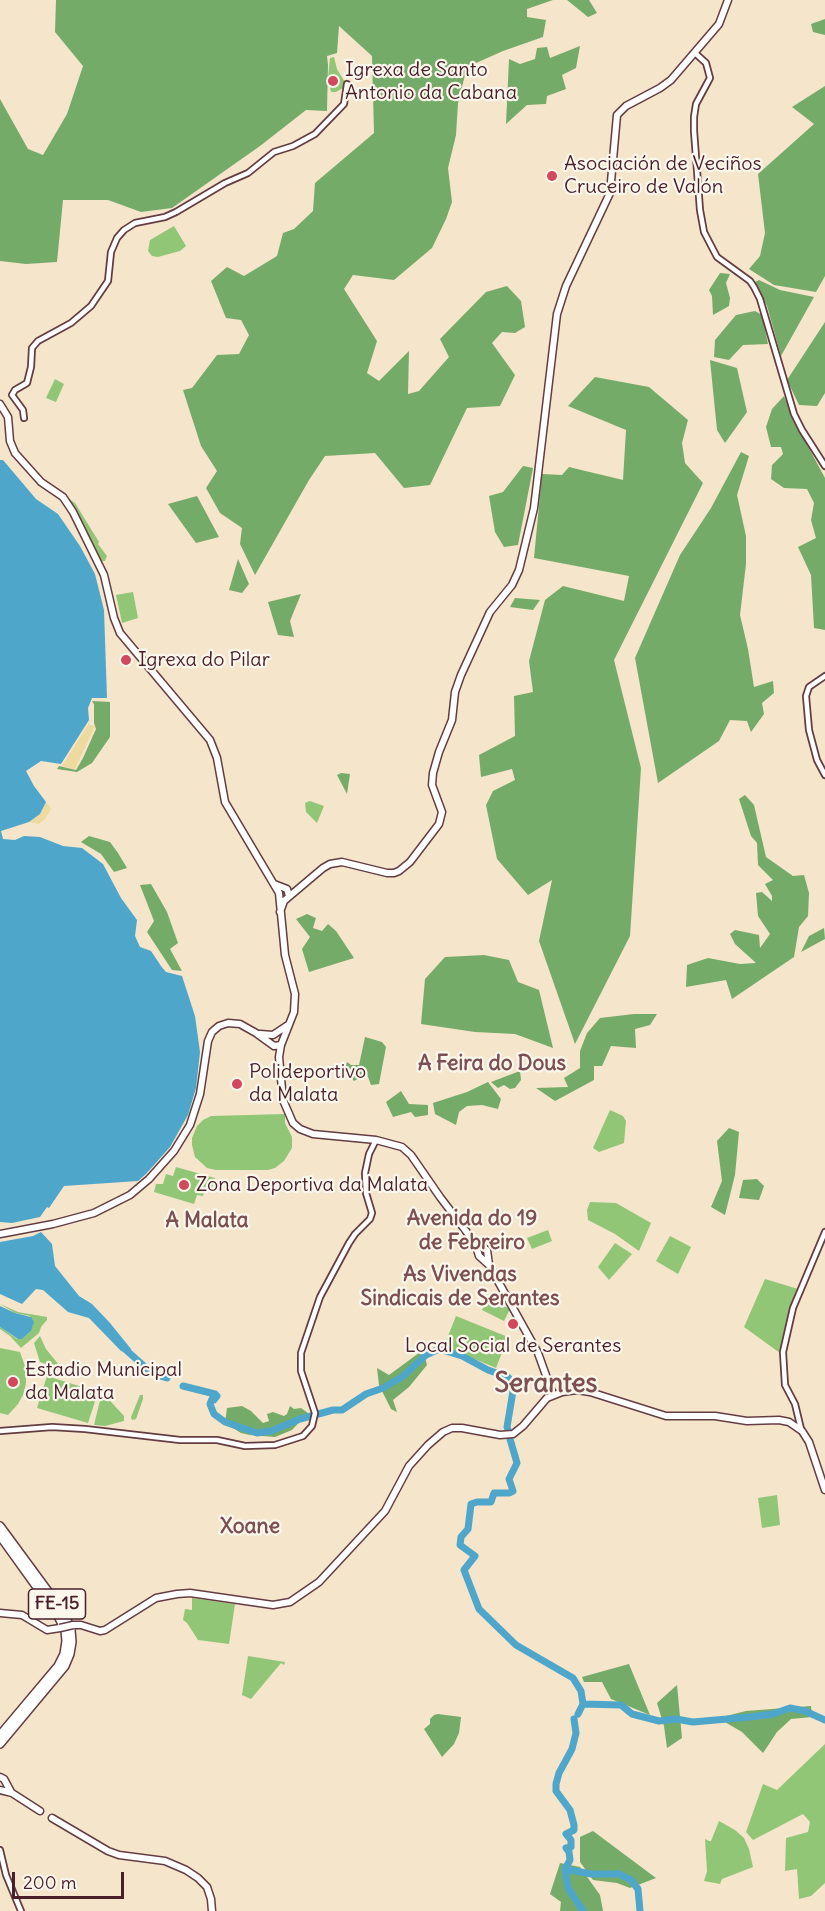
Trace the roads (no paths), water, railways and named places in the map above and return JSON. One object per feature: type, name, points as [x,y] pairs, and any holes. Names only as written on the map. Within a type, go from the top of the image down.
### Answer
[{"type":"highway","name":"FE-15","points":[[0,1526],[64,1613],[71,1630],[72,1642],[70,1654],[61,1672],[0,1744]]},
{"type":"highway","name":"FE-15","points":[[0,1536],[59,1617],[65,1630],[66,1641],[64,1654],[58,1666],[0,1735]]},
{"type":"main road","points":[[277,1044],[291,1021],[295,1008],[295,994],[286,960],[280,912],[284,894],[323,868],[336,863],[349,863],[387,873],[399,871],[410,862],[439,824],[442,812],[432,785],[433,773],[452,720],[457,686],[490,612],[516,578],[534,508],[557,314],[566,286],[610,193],[617,115],[626,106],[666,84],[719,24],[728,0]]},
{"type":"main road","points":[[0,404],[8,417],[12,448],[38,479],[66,501],[98,560],[120,633],[210,740],[217,758],[225,802],[274,884],[284,894]]},
{"type":"main road","points":[[275,1035],[285,1029],[291,1021]]},
{"type":"main road","points":[[0,1234],[94,1213],[130,1195],[162,1166],[185,1134],[200,1094],[208,1041],[212,1032],[224,1024],[232,1023],[244,1026],[277,1044]]},
{"type":"main road","points":[[256,1033],[281,1036],[277,1044]]},
{"type":"main road","points":[[275,1035],[283,1100],[297,1127],[313,1134],[396,1144],[407,1151],[481,1250],[479,1256],[485,1257],[538,1353],[553,1395]]},
{"type":"main road","points":[[0,1613],[22,1615],[46,1630],[73,1625],[105,1630],[141,1606],[163,1596],[190,1593],[273,1605],[282,1604],[301,1596],[320,1582],[385,1511],[409,1466],[443,1432],[452,1428],[462,1428],[500,1435],[513,1434],[545,1400],[553,1395],[569,1391],[590,1392],[672,1417],[715,1416],[747,1421],[791,1423],[802,1431],[814,1454],[825,1490]]},
{"type":"main road","points":[[0,1777],[4,1779],[12,1793]]},
{"type":"main road","points":[[6,1784],[1,1790],[12,1793],[40,1811]]},
{"type":"main road","points":[[52,1818],[108,1851],[119,1855],[165,1861],[186,1870],[207,1887],[212,1911]]},
{"type":"street","points":[[695,53],[706,63],[710,78],[696,104],[694,117],[700,210],[704,232],[717,257],[745,277],[754,287],[760,299],[795,414],[802,430],[825,466]]},
{"type":"street","points":[[24,418],[23,410],[12,395],[15,390],[27,383],[32,348],[38,341],[70,323],[91,306],[108,281],[111,252],[117,238],[124,230],[135,223],[165,217],[176,212],[225,183],[248,173],[274,152],[293,146],[315,134],[344,104],[347,84]]},
{"type":"street","points":[[825,676],[811,685],[806,696],[809,730],[817,760],[825,775]]},
{"type":"street","points":[[0,1431],[69,1428],[172,1440],[217,1440],[238,1445],[271,1446],[303,1436],[312,1426],[315,1413],[301,1371],[301,1353],[320,1297],[355,1234],[370,1219],[371,1208],[366,1193],[365,1173],[369,1154],[376,1140]]},
{"type":"street","points":[[802,1431],[795,1404],[784,1382],[783,1352],[793,1308],[825,1232]]},
{"type":"street","points":[[791,1423],[797,1414]]},
{"type":"street","points":[[791,1423],[797,1414]]},
{"type":"street","points":[[40,1811],[52,1818]]},
{"type":"street","points":[[0,1850],[6,1875],[21,1911]]},
{"type":"water","points":[[0,460],[3,460],[36,499],[58,514],[80,546],[95,574],[104,610],[107,698],[92,698],[88,708],[89,720],[61,764],[41,761],[26,771],[46,802],[40,814],[29,822],[1,831],[3,839],[15,840],[24,836],[40,837],[63,846],[82,848],[103,864],[121,898],[137,920],[135,936],[140,947],[151,951],[166,972],[182,976],[195,1016],[200,1052],[196,1088],[188,1115],[170,1147],[146,1174],[138,1181],[64,1186],[40,1217],[12,1223],[0,1222]]},
{"type":"water","points":[[41,1232],[52,1244],[55,1266],[79,1296],[92,1304],[110,1323],[131,1349],[132,1355],[121,1351],[89,1318],[68,1312],[43,1290],[36,1289],[22,1304],[0,1294],[0,1242],[33,1236]]},
{"type":"water","points":[[0,1306],[31,1317],[34,1322],[31,1331],[22,1339],[18,1339],[0,1327]]},
{"type":"waterway","points":[[183,1386],[215,1394],[217,1396],[210,1404],[214,1414],[225,1422],[257,1433],[271,1431],[300,1419],[333,1410],[342,1410],[366,1394],[383,1388],[402,1377],[426,1355],[439,1349],[462,1356],[488,1370],[508,1377],[514,1385],[508,1430]]},
{"type":"waterway","points":[[126,1350],[153,1374],[167,1378]]},
{"type":"waterway","points":[[510,1439],[517,1463],[509,1479],[513,1491],[494,1493],[491,1502],[471,1504],[468,1529],[461,1537],[460,1545],[475,1556],[464,1570],[479,1609],[516,1645],[573,1678],[581,1691],[583,1704],[621,1705],[632,1714],[659,1721],[676,1719],[693,1722],[750,1717],[773,1714],[790,1708],[805,1711],[825,1720]]},
{"type":"waterway","points":[[578,1714],[583,1704]]},
{"type":"waterway","points":[[574,1719],[576,1733],[572,1749],[559,1773],[556,1791],[570,1810],[574,1825],[574,1830],[566,1834],[571,1840],[571,1847],[566,1848],[570,1860],[565,1869],[568,1888],[583,1911]]},
{"type":"waterway","points":[[565,1869],[591,1874],[619,1874],[631,1880],[638,1889],[640,1911]]},
{"type":"place","name":"Igrexa de Santo Antonio da Cabana","points":[[333,81]]},
{"type":"place","name":"Asociación de Veciños Cruceiro de Valón","points":[[552,176]]},
{"type":"place","name":"Igrexa do Pilar","points":[[126,660]]},
{"type":"place","name":"Polideportivo da Malata","points":[[237,1084]]},
{"type":"place","name":"Zona Deportiva da Malata","points":[[184,1185]]},
{"type":"place","name":"Local Social de Serantes","points":[[513,1324]]},
{"type":"place","name":"Estadio Municipal da Malata","points":[[13,1382]]},
{"type":"district","name":"A Feira do Dous","points":[[492,1064]]},
{"type":"district","name":"A Malata","points":[[207,1221]]},
{"type":"district","name":"Avenida do 19 de Febreiro","points":[[472,1231]]},
{"type":"district","name":"As Vivendas Sindicais de Serantes","points":[[460,1287]]},
{"type":"district","name":"Serantes","points":[[546,1385]]},
{"type":"district","name":"Xoane","points":[[250,1527]]}]
